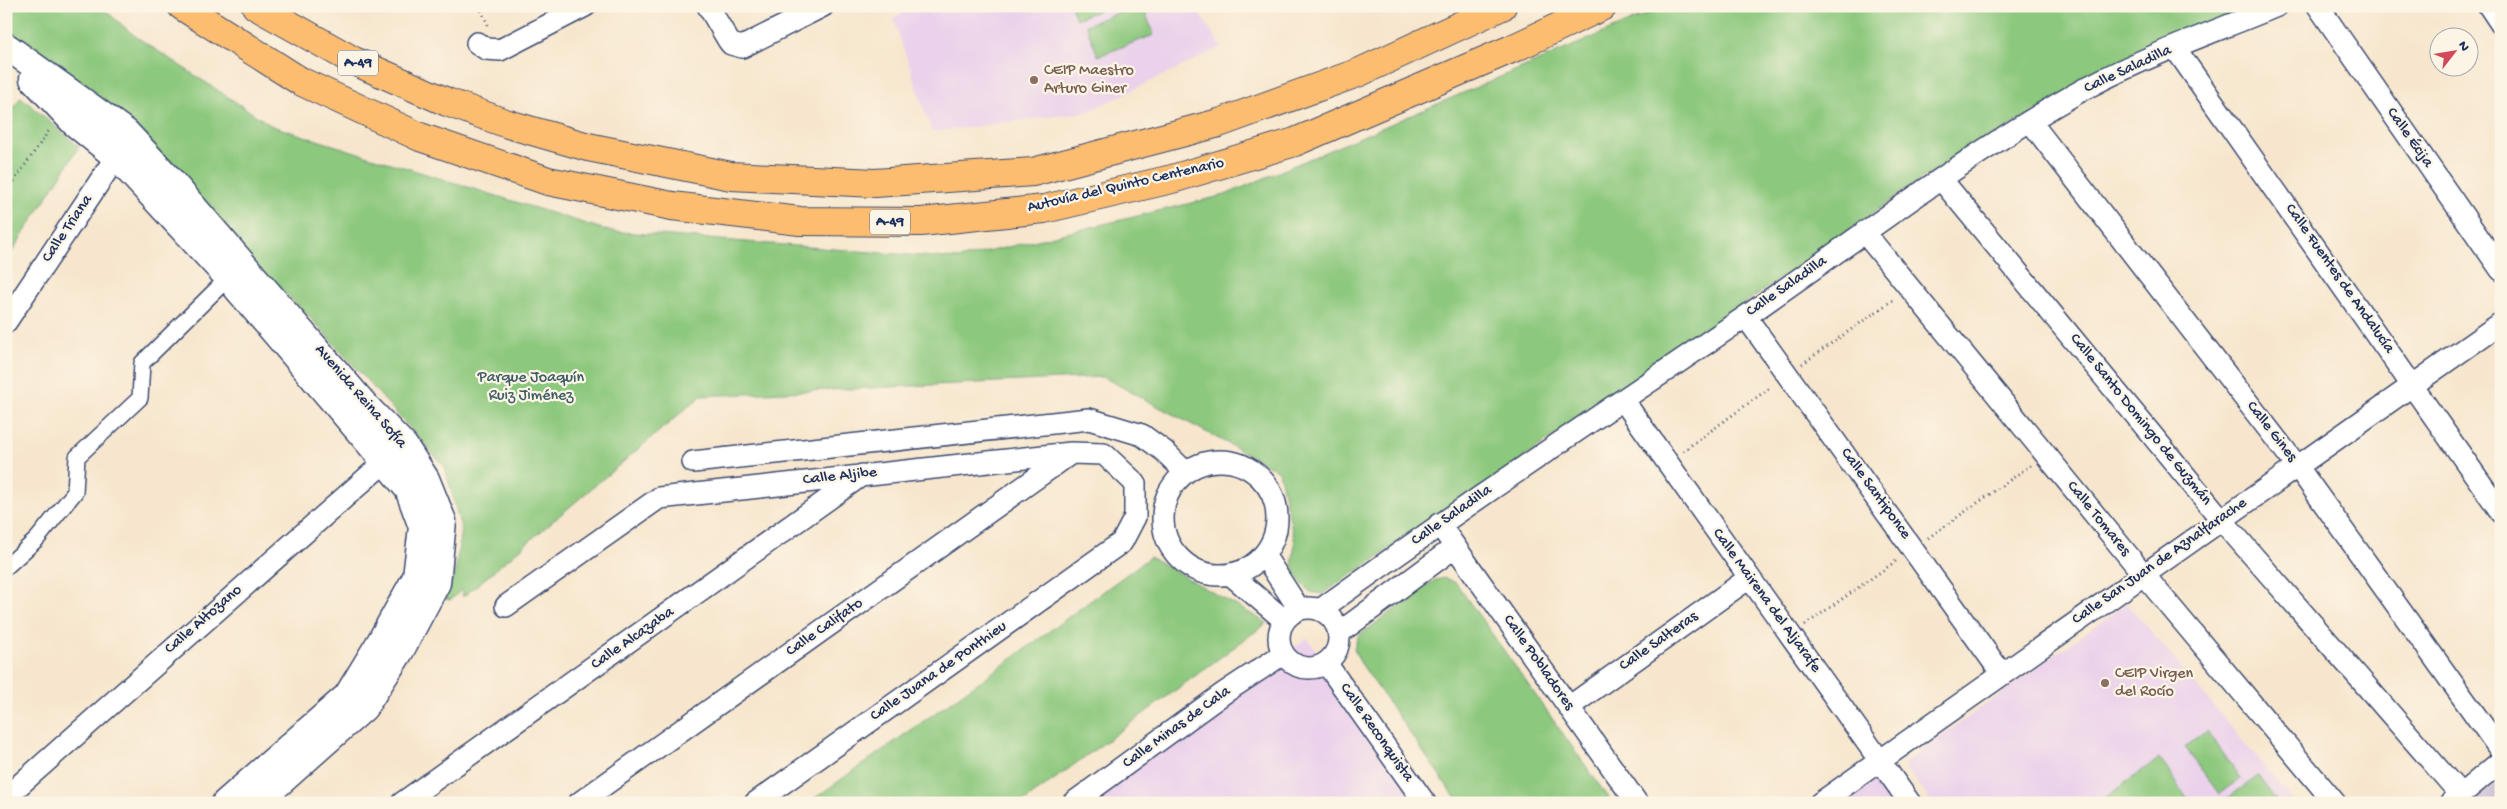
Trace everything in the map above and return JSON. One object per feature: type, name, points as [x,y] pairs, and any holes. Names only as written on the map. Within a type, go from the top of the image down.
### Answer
[{"type":"highway","name":"Autovía del Quinto Centenario","points":[[182,6],[300,81],[420,137],[548,181],[672,206],[800,221],[921,222],[1044,209],[1172,179],[1295,142],[1516,47],[1603,6]]},
{"type":"highway","name":"A-49","points":[[264,10],[354,61],[447,102],[508,124],[588,147],[730,176],[875,183],[1033,172],[1219,123],[1360,72],[1502,6]]},
{"type":"street","points":[[477,42],[486,49],[500,50],[585,6]]},
{"type":"street","points":[[708,6],[731,44],[742,47],[823,6]]},
{"type":"street","name":"Calle Saladilla","points":[[1320,610],[1439,524],[1746,316],[1941,179],[2030,122],[2092,85],[2277,6]]},
{"type":"street","name":"Calle Écija","points":[[2318,6],[2501,270]]},
{"type":"street","points":[[2489,6],[2501,24]]},
{"type":"street","name":"Avenida Reina Sofía","points":[[6,46],[126,132],[253,273],[365,405],[394,454],[422,527],[416,577],[382,640],[347,696],[225,803]]},
{"type":"street","name":"Calle Fuentes de Andalucía","points":[[2175,48],[2413,384],[2501,512]]},
{"type":"street","name":"Avenida Reina Sofía","points":[[6,52],[63,112],[116,157],[394,454],[426,479],[443,522],[437,583],[400,652],[364,708],[258,803]]},
{"type":"street","name":"Calle Gines","points":[[2030,122],[2297,466],[2501,752]]},
{"type":"street","name":"Calle Triana","points":[[6,322],[116,157],[126,132]]},
{"type":"street","name":"Calle Santo Domingo de Guzmán","points":[[1941,179],[2221,519],[2456,799]]},
{"type":"street","name":"Calle Tomares","points":[[1864,232],[2144,575],[2335,803]]},
{"type":"street","points":[[6,567],[36,539],[75,492],[77,457],[140,398],[142,363],[228,278]]},
{"type":"street","name":"Calle Santiponce","points":[[1746,316],[2002,674]]},
{"type":"street","name":"Calle San Juan de Aznalfarache","points":[[1820,803],[2501,323]]},
{"type":"street","name":"Calle Mairena del Aljarafe","points":[[1623,400],[1910,803]]},
{"type":"street","points":[[693,462],[1089,419],[1142,435],[1164,451],[1185,472]]},
{"type":"street","name":"Calle Aljibe","points":[[506,606],[658,498],[863,474],[1072,453],[1104,454],[1135,483],[1135,517],[1122,542]]},
{"type":"street","name":"Calle Califato","points":[[579,803],[1072,453]]},
{"type":"street","name":"Calle Altozano","points":[[6,797],[394,454]]},
{"type":"street","points":[[1220,460],[1238,463],[1255,472],[1268,485],[1276,502],[1278,521],[1274,539],[1264,555],[1248,568],[1230,574],[1211,574],[1193,568],[1178,556],[1168,541],[1163,522],[1164,503],[1172,486],[1185,472],[1201,463],[1220,460]]},
{"type":"street","name":"Calle Alcazaba","points":[[402,803],[863,474]]},
{"type":"street","name":"Calle Pobladores","points":[[1439,524],[1637,803]]},
{"type":"street","name":"Calle Juana de Ponthieu","points":[[755,803],[1122,542]]},
{"type":"street","name":"Calle Saladilla","points":[[1338,633],[1456,547]]},
{"type":"street","points":[[1264,555],[1292,614]]},
{"type":"street","points":[[1230,574],[1292,614]]},
{"type":"street","name":"Calle Salteras","points":[[1569,707],[1749,578]]},
{"type":"street","points":[[1310,608],[1320,610],[1335,623],[1338,633],[1337,650],[1326,663],[1308,669],[1289,662],[1282,654],[1278,636],[1292,614],[1310,608]]},
{"type":"street","name":"Calle Minas de Cala","points":[[1073,803],[1224,693],[1282,654]]},
{"type":"street","name":"Calle Reconquista","points":[[1326,663],[1425,803]]},
{"type":"street","points":[[2456,799],[2501,761]]},
{"type":"path","points":[[6,200],[12,184],[29,157],[63,112]]},
{"type":"shaded area","name":"CEIP Maestro Arturo Giner","points":[[916,6],[1194,6],[1222,47],[1087,112],[932,132],[893,18]]},
{"type":"shaded area","name":"CEIP Virgen del Rocío","points":[[2127,603],[2295,803],[1932,803],[1903,764]]},
{"type":"shaded area","points":[[1307,638],[1424,803],[1077,803]]},
{"type":"shaded area","points":[[1876,780],[1892,803],[1845,803]]},
{"type":"shaded area","points":[[2501,780],[2501,803],[2471,803]]},
{"type":"green space","name":"Parque Joaquín Ruiz Jiménez","points":[[6,6],[100,6],[135,36],[272,126],[609,231],[958,259],[1225,195],[1666,6],[2251,6],[2080,85],[1916,183],[1445,513],[1322,594],[1310,592],[1302,584],[1292,567],[1295,543],[1279,471],[1103,377],[701,396],[463,597],[462,589],[451,600],[445,599],[456,569],[461,528],[445,467],[308,315],[6,27]]},
{"type":"green space","points":[[1071,6],[1111,6],[1076,19]]},
{"type":"green space","points":[[1135,6],[1143,6],[1154,35],[1098,56],[1086,25]]},
{"type":"green space","points":[[21,97],[79,147],[6,261],[6,119]]},
{"type":"green space","points":[[1150,557],[1267,623],[1022,803],[808,803],[1017,655]]},
{"type":"green space","points":[[1445,578],[1456,583],[1612,803],[1459,803],[1360,662],[1354,649],[1358,636],[1435,580]]},
{"type":"green space","points":[[2207,731],[2241,778],[2219,794],[2185,747]]},
{"type":"green space","points":[[2159,758],[2191,803],[2098,803]]},
{"type":"green space","points":[[2258,776],[2278,803],[2221,803]]},
{"type":"place","name":"CEIP Maestro Arturo Giner","points":[[1034,80]]},
{"type":"place","name":"CEIP Virgen del Rocío","points":[[2105,683]]}]
